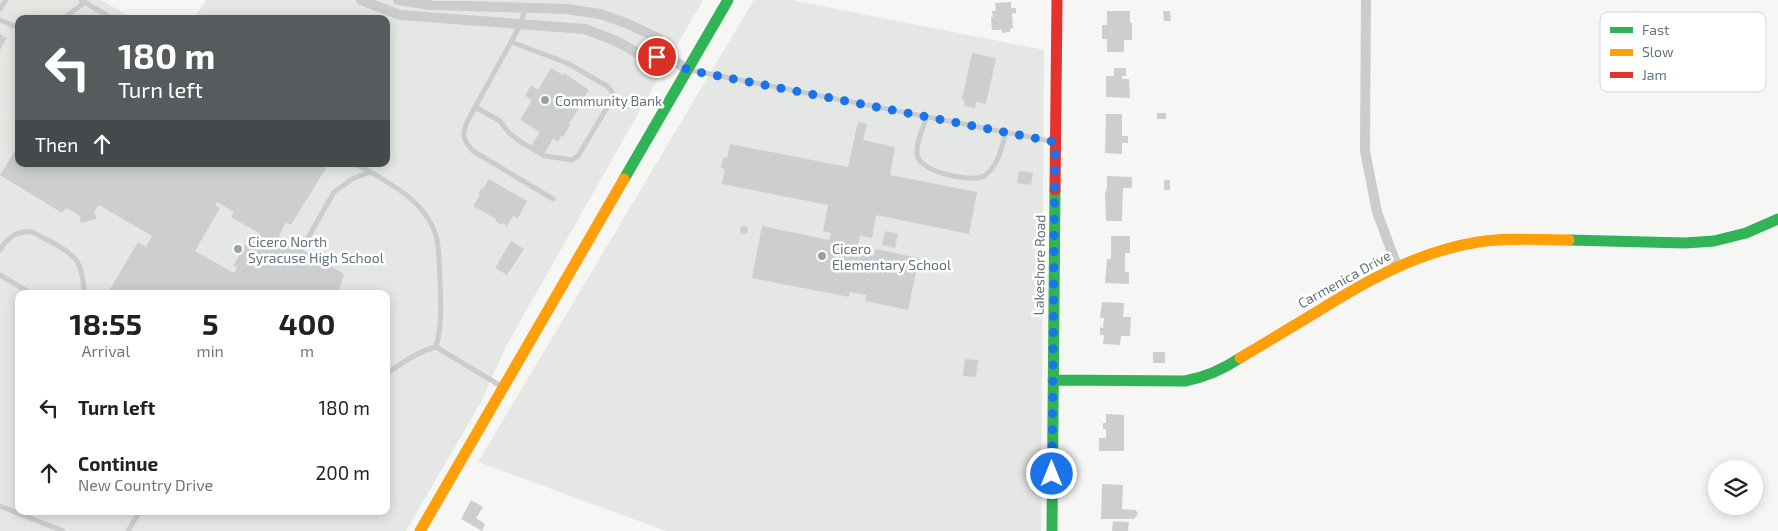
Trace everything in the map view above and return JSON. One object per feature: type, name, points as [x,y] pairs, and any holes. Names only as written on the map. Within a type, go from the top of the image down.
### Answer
[{"type":"street","points":[[361,0],[400,14],[413,16],[585,29],[616,41],[646,58],[668,57]]},
{"type":"street","points":[[398,0],[567,9],[600,14],[626,22],[658,38],[668,57],[688,70]]},
{"type":"street","points":[[420,531],[728,0]]},
{"type":"street","name":"Lakeshore Road","points":[[1052,531],[1056,0]]},
{"type":"street","points":[[1366,0],[1365,151],[1377,212],[1397,266]]},
{"type":"street","name":"Carmenica Drive","points":[[1053,380],[1186,381],[1203,378],[1220,371],[1372,278],[1419,256],[1454,245],[1483,239],[1684,243],[1714,241],[1746,232],[1778,219]]},
{"type":"lane","points":[[0,9],[6,0]]},
{"type":"lane","points":[[67,15],[83,1],[106,15]]},
{"type":"lane","points":[[413,16],[415,2]]},
{"type":"lane","points":[[525,8],[521,24],[464,129],[465,142],[473,151],[553,200]]},
{"type":"lane","points":[[0,20],[15,26]]},
{"type":"lane","points":[[475,107],[500,121],[509,133],[545,156],[572,160],[578,156],[611,101],[612,91],[607,86],[548,54],[511,42]]},
{"type":"lane","points":[[688,70],[1055,142]]},
{"type":"lane","points":[[927,117],[920,136],[917,155],[921,164],[946,175],[975,179],[984,176],[994,165],[1006,132]]},
{"type":"lane","points":[[361,167],[416,202],[430,221],[437,238],[441,317],[436,347]]},
{"type":"lane","points":[[301,250],[334,192],[352,179],[370,172]]},
{"type":"lane","points":[[0,250],[8,238],[14,234],[27,231],[32,232],[76,260],[84,290]]},
{"type":"lane","points":[[0,275],[25,290]]},
{"type":"lane","points":[[390,371],[423,350],[436,347],[504,387]]},
{"type":"lane","points":[[0,506],[15,512]]},
{"type":"lane","points":[[23,515],[63,531]]},
{"type":"lane","points":[[128,531],[138,515]]},
{"type":"shaded area","points":[[0,0],[101,0],[127,15],[15,15],[15,167],[390,167],[390,15],[197,15],[206,0],[703,0],[506,346],[481,402],[406,531],[0,531]]},
{"type":"shaded area","points":[[22,0],[61,0],[62,9],[58,15],[23,15]]},
{"type":"shaded area","name":"Cicero Elementary School","points":[[754,0],[791,0],[1044,50],[1041,531],[666,531],[478,462]]},
{"type":"shaded area","points":[[12,45],[15,45],[15,90],[8,96],[0,92],[0,62]]},
{"type":"shaded area","points":[[0,113],[15,122],[15,136],[0,160]]},
{"type":"building","points":[[1011,2],[1011,8],[1016,8],[1016,13],[1012,14],[1013,28],[1010,29],[1010,32],[1002,33],[1002,30],[992,30],[991,17],[993,17],[992,11],[996,11],[995,3]]},
{"type":"building","points":[[1107,11],[1130,11],[1132,40],[1124,40],[1124,52],[1107,52],[1107,39],[1102,39],[1102,25],[1107,25]]},
{"type":"building","points":[[1163,11],[1170,11],[1171,21],[1164,21]]},
{"type":"building","points":[[0,34],[7,38],[0,50]]},
{"type":"building","points":[[972,53],[996,58],[986,104],[976,102],[975,108],[964,106],[965,100],[962,99]]},
{"type":"building","points":[[551,68],[563,75],[564,73],[589,90],[585,96],[587,97],[569,123],[571,124],[563,137],[561,136],[558,142],[553,139],[544,154],[531,146],[540,132],[520,120],[532,100],[525,96],[531,85],[538,90]]},
{"type":"building","points":[[1114,68],[1126,68],[1126,76],[1122,76],[1122,79],[1129,79],[1130,98],[1106,97],[1106,76],[1114,76]]},
{"type":"building","points":[[1157,113],[1166,113],[1166,119],[1157,119]]},
{"type":"building","points":[[1106,114],[1122,114],[1122,136],[1128,136],[1128,143],[1122,143],[1122,154],[1105,153]]},
{"type":"building","points":[[858,122],[867,124],[863,140],[895,147],[890,175],[977,192],[969,234],[876,215],[872,238],[860,236],[856,252],[874,256],[875,249],[919,258],[908,310],[865,301],[866,295],[850,292],[849,297],[752,278],[762,226],[829,240],[831,233],[823,231],[828,205],[722,184],[725,169],[721,168],[723,157],[727,158],[730,144],[848,167]]},
{"type":"building","points":[[15,151],[15,167],[324,167],[326,168],[291,225],[286,222],[279,236],[344,274],[338,290],[109,290],[138,242],[146,247],[152,236],[99,205],[94,212],[97,219],[81,223],[79,215],[66,208],[62,213],[0,175]],"holes":[[[217,202],[234,212],[231,217],[259,233],[255,239],[250,237],[233,266],[237,268],[234,273],[195,251],[220,208],[215,206]]]},
{"type":"building","points":[[1019,171],[1033,173],[1031,185],[1017,183]]},
{"type":"building","points":[[1107,176],[1132,177],[1132,188],[1123,188],[1122,221],[1106,221],[1105,194]]},
{"type":"building","points":[[489,179],[527,201],[518,218],[513,216],[507,226],[495,221],[496,219],[473,206],[480,195],[478,194],[481,188],[483,189]]},
{"type":"building","points":[[1164,180],[1170,180],[1170,190],[1164,190]]},
{"type":"building","points":[[744,226],[748,230],[744,234],[740,230]]},
{"type":"building","points":[[885,231],[898,234],[895,248],[882,245]]},
{"type":"building","points":[[1111,236],[1130,236],[1130,253],[1125,253],[1125,272],[1129,272],[1129,284],[1105,283],[1107,259],[1111,259]]},
{"type":"building","points":[[511,241],[524,249],[507,275],[495,268]]},
{"type":"building","points":[[1102,302],[1124,303],[1123,317],[1131,317],[1130,336],[1121,336],[1120,345],[1103,344],[1104,335],[1100,335],[1100,327],[1103,328],[1104,318],[1100,318]]},
{"type":"building","points":[[1153,352],[1165,352],[1165,363],[1153,363]]},
{"type":"building","points":[[965,359],[978,360],[976,377],[963,376]]},
{"type":"building","points":[[1106,414],[1124,415],[1124,451],[1099,451],[1099,438],[1106,438],[1106,429],[1103,429],[1103,423],[1106,423]]},
{"type":"building","points":[[1102,484],[1123,485],[1122,509],[1136,510],[1138,514],[1134,519],[1101,519]]},
{"type":"building","points":[[471,500],[483,507],[476,518],[485,524],[482,531],[461,519]]},
{"type":"building","points":[[1113,521],[1129,522],[1128,531],[1112,531]]},
{"type":"traffic: fast","points":[[624,179],[728,0]]},
{"type":"traffic: fast","points":[[1052,531],[1055,190]]},
{"type":"traffic: fast","points":[[1569,240],[1685,243],[1714,241],[1746,233],[1778,219]]},
{"type":"traffic: fast","points":[[1053,380],[1185,381],[1214,373],[1240,358]]},
{"type":"traffic: slow","points":[[420,531],[624,179]]},
{"type":"traffic: slow","points":[[1240,358],[1334,301],[1373,279],[1413,260],[1456,247],[1489,240],[1569,240]]},
{"type":"traffic: jam","points":[[1055,190],[1057,0]]},
{"type":"place","name":"Community Bank","points":[[545,100]]},
{"type":"place","name":"Cicero North Syracuse High School","points":[[238,249]]},
{"type":"place","name":"Cicero Elementary School","points":[[822,256]]},
{"type":"route","points":[[657,57],[668,57],[688,70],[1055,142],[1052,474]]}]
